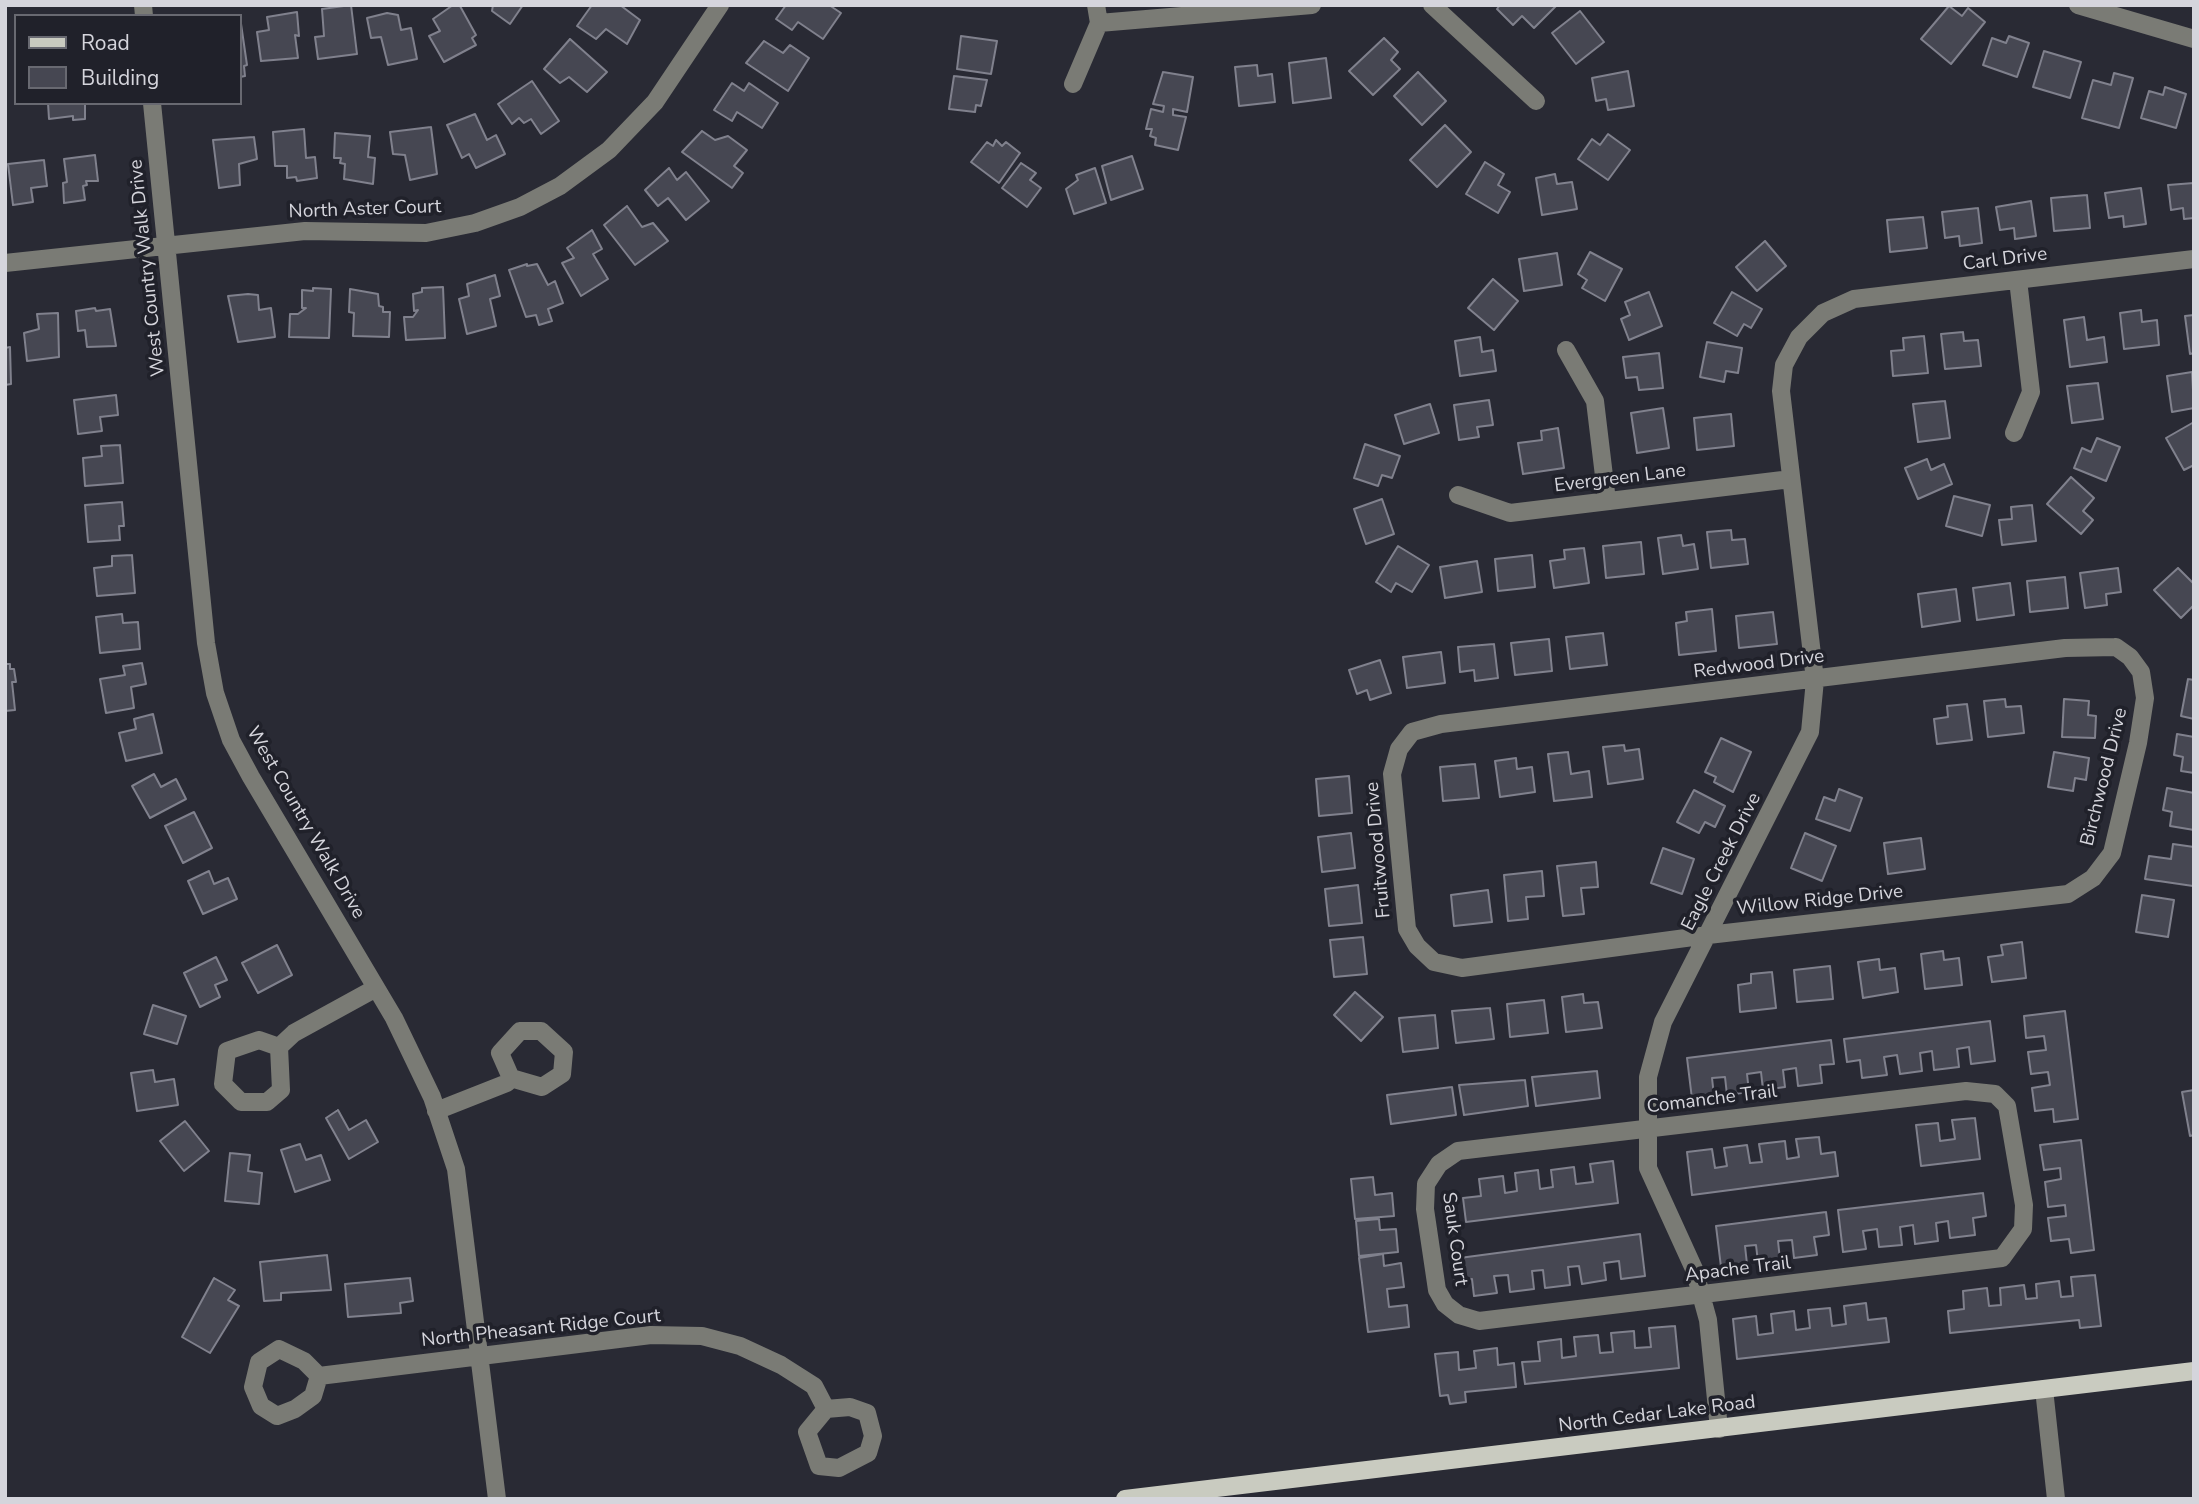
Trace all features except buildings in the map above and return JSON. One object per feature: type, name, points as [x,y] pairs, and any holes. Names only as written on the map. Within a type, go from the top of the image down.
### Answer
[{"type":"main road","name":"North Cedar Lake Road","points":[[1125,1499],[2194,1371]]},
{"type":"street","name":"North Aster Court","points":[[5,263],[305,231],[426,233],[475,223],[520,207],[560,186],[609,150],[655,102],[720,5]]},
{"type":"street","points":[[1073,84],[1097,14],[1312,5]]},
{"type":"street","points":[[1432,5],[1536,101]]},
{"type":"street","points":[[2078,5],[2194,39]]},
{"type":"street","name":"West Country Walk Drive","points":[[152,105],[206,643],[215,693],[231,740],[394,1018],[436,1111],[456,1169],[497,1499]]},
{"type":"street","name":"Carl Drive","points":[[1823,313],[1854,299],[2194,259]]},
{"type":"street","points":[[2014,433],[2031,393],[2018,279]]},
{"type":"street","name":"Eagle Creek Drive","points":[[1719,1429],[1708,1320],[1694,1269],[1648,1168],[1648,1077],[1663,1022],[1810,732],[1815,680],[1782,391],[1784,365],[1799,337],[1823,313]]},
{"type":"street","points":[[1566,350],[1595,401],[1606,501]]},
{"type":"street","name":"Evergreen Lane","points":[[1458,495],[1510,513],[1791,479]]},
{"type":"street","name":"Redwood Drive","points":[[1399,749],[1412,732],[1441,724],[2066,648],[2116,647],[2130,657]]},
{"type":"street","name":"Birchwood Drive","points":[[2068,894],[2093,878],[2112,853],[2146,698],[2141,672],[2130,657]]},
{"type":"street","name":"Fruitwood Drive","points":[[1399,749],[1392,774],[1407,929],[1417,946]]},
{"type":"street","name":"Willow Ridge Drive","points":[[1417,946],[1434,962],[1461,968],[1709,935],[2068,894]]},
{"type":"street","points":[[279,1047],[295,1034],[376,988]]},
{"type":"street","points":[[436,1111],[508,1083],[511,1078]]},
{"type":"street","name":"Comanche Trail","points":[[1439,1164],[1458,1152],[1966,1091],[1994,1094],[2007,1106],[2024,1206],[2024,1229],[2016,1242]]},
{"type":"street","name":"Sauk Court","points":[[1439,1164],[1426,1184],[1425,1209],[1437,1290],[1445,1304],[1459,1315]]},
{"type":"street","name":"Apache Trail","points":[[1459,1315],[1479,1321],[1971,1264],[2001,1258],[2016,1242]]},
{"type":"street","name":"North Pheasant Ridge Court","points":[[319,1376],[651,1335],[702,1336],[740,1346],[781,1364],[814,1386],[827,1409]]},
{"type":"street","points":[[2044,1389],[2056,1499]]}]
